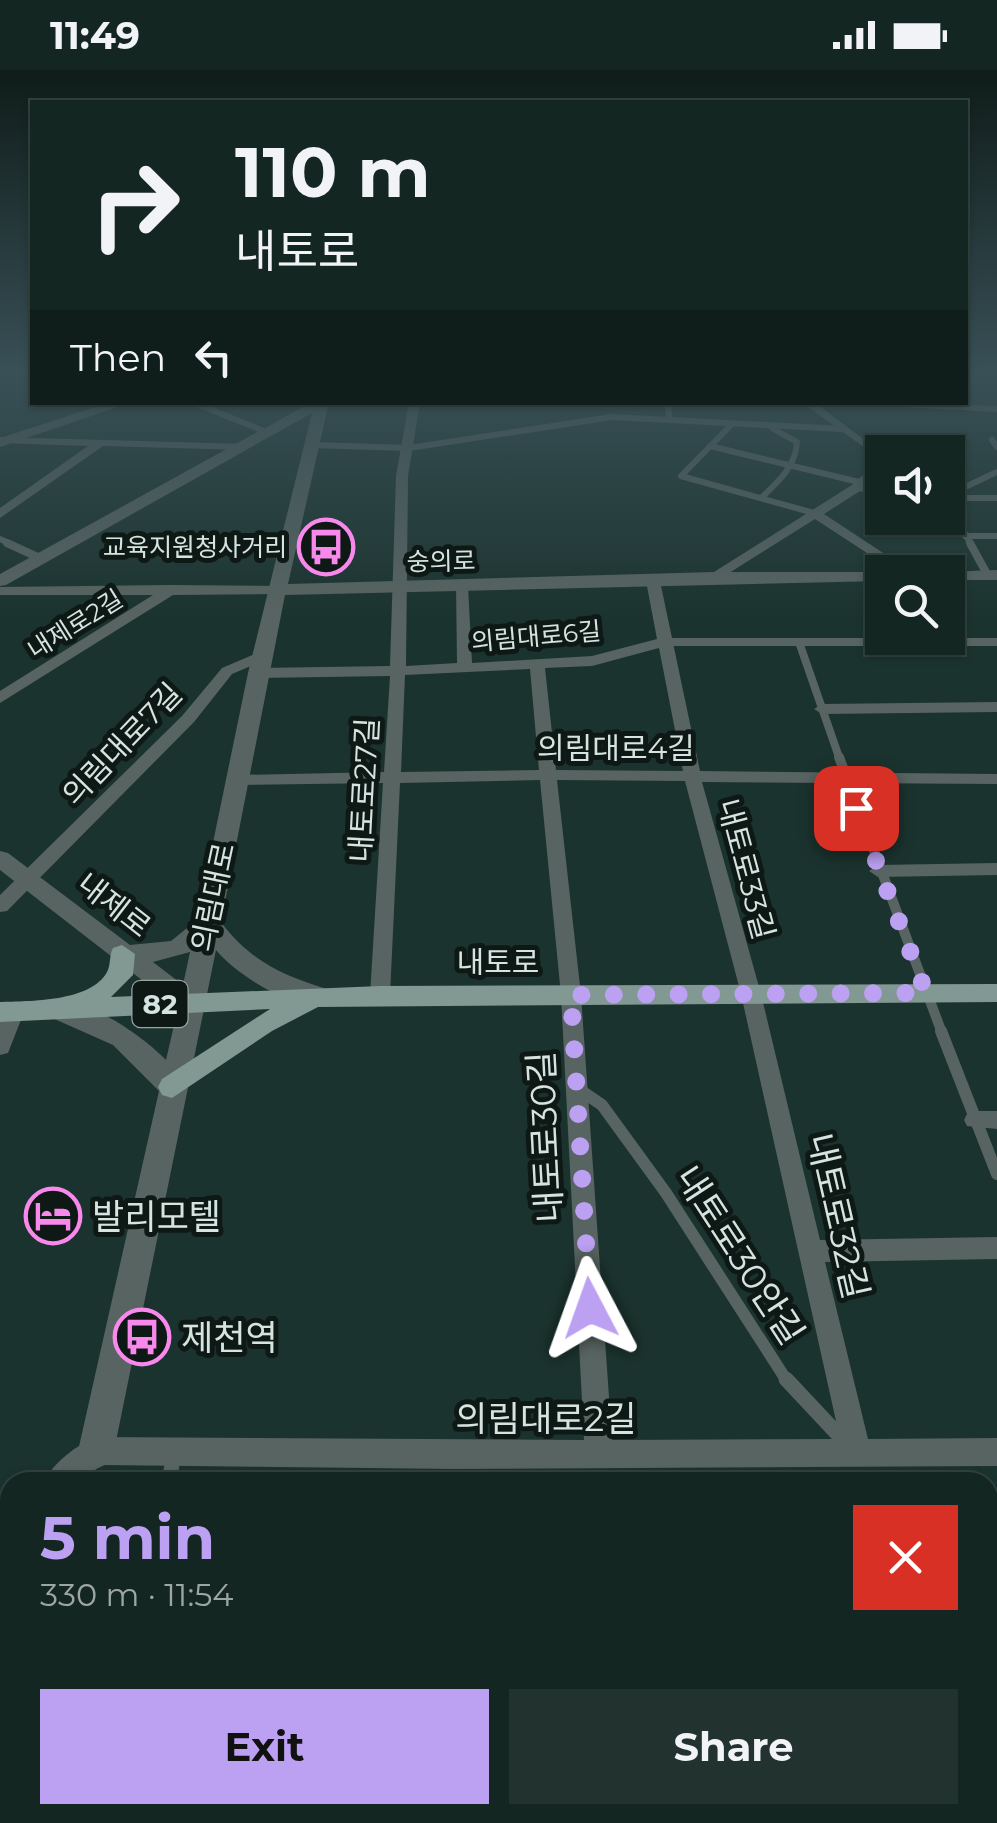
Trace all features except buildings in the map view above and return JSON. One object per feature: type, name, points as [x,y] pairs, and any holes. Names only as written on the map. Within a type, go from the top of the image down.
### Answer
[{"type":"main road","points":[[59,1010],[102,992],[120,975],[122,954]]},
{"type":"main road","name":"내토로","points":[[6,1012],[380,995],[997,993]]},
{"type":"main road","points":[[172,1087],[263,1024],[321,997]]},
{"type":"street","points":[[0,514],[81,457]]},
{"type":"street","points":[[0,581],[226,457]]},
{"type":"street","name":"의림대로","points":[[96,1451],[260,665],[308,457]]},
{"type":"street","name":"내토로27길","points":[[380,995],[398,671],[402,476],[407,457]]},
{"type":"street","points":[[713,576],[860,485],[877,469],[879,457]]},
{"type":"street","points":[[814,513],[879,555]]},
{"type":"street","points":[[965,575],[992,574]]},
{"type":"street","name":"숭의로","points":[[0,591],[278,590],[652,581],[713,576],[865,578]]},
{"type":"street","name":"내토로33길","points":[[652,581],[692,775],[750,994]]},
{"type":"street","points":[[461,586],[465,668]]},
{"type":"street","name":"내제로2길","points":[[0,698],[174,588]]},
{"type":"street","name":"의림대로6길","points":[[260,665],[398,671],[537,665],[592,661],[664,642]]},
{"type":"street","name":"의림대로7길","points":[[28,880],[188,719],[227,671],[260,665]]},
{"type":"street","name":"내토로30길","points":[[537,665],[571,995],[600,1455]]},
{"type":"street","points":[[822,709],[997,707]]},
{"type":"street","name":"의림대로4길","points":[[236,780],[547,775],[997,779]]},
{"type":"street","name":"내제로","points":[[0,858],[189,1003]]},
{"type":"street","points":[[878,871],[997,869]]},
{"type":"street","points":[[0,906],[28,880]]},
{"type":"street","points":[[122,954],[167,952],[189,946],[209,923],[234,958],[269,984],[321,997]]},
{"type":"street","name":"내토로32길","points":[[750,994],[857,1453]]},
{"type":"street","points":[[59,1010],[110,1027],[145,1052],[172,1087]]},
{"type":"street","points":[[0,1047],[6,1012]]},
{"type":"street","points":[[811,1251],[997,1248]]},
{"type":"street","points":[[71,1472],[96,1451]]},
{"type":"street","name":"의림대로2길","points":[[96,1451],[600,1455],[997,1452]]},
{"type":"lane","points":[[700,457],[681,476],[814,513]]},
{"type":"lane","points":[[755,457],[865,487]]},
{"type":"lane","points":[[760,498],[795,457]]},
{"type":"lane","points":[[965,489],[997,472]]},
{"type":"lane","points":[[965,498],[997,498]]},
{"type":"lane","points":[[965,536],[997,536]]},
{"type":"lane","points":[[965,536],[992,574]]},
{"type":"lane","points":[[0,539],[42,559]]},
{"type":"lane","name":"의림대로6길","points":[[664,642],[865,641]]},
{"type":"lane","name":"의림대로6길","points":[[965,641],[997,642]]},
{"type":"lane","points":[[799,642],[878,871],[926,993],[986,1120],[997,1174]]},
{"type":"lane","name":"내토로30안길","points":[[576,1088],[602,1105],[666,1193],[794,1392],[857,1453]]},
{"type":"lane","points":[[171,1472],[174,1452]]},
{"type":"place","name":"교육지원청사거리","points":[[326,547]]},
{"type":"place","name":"발리모텔","points":[[53,1216]]},
{"type":"place","name":"제천역","points":[[142,1337]]},
{"type":"route","points":[[590,1308],[571,995],[926,993],[856,808]]}]
